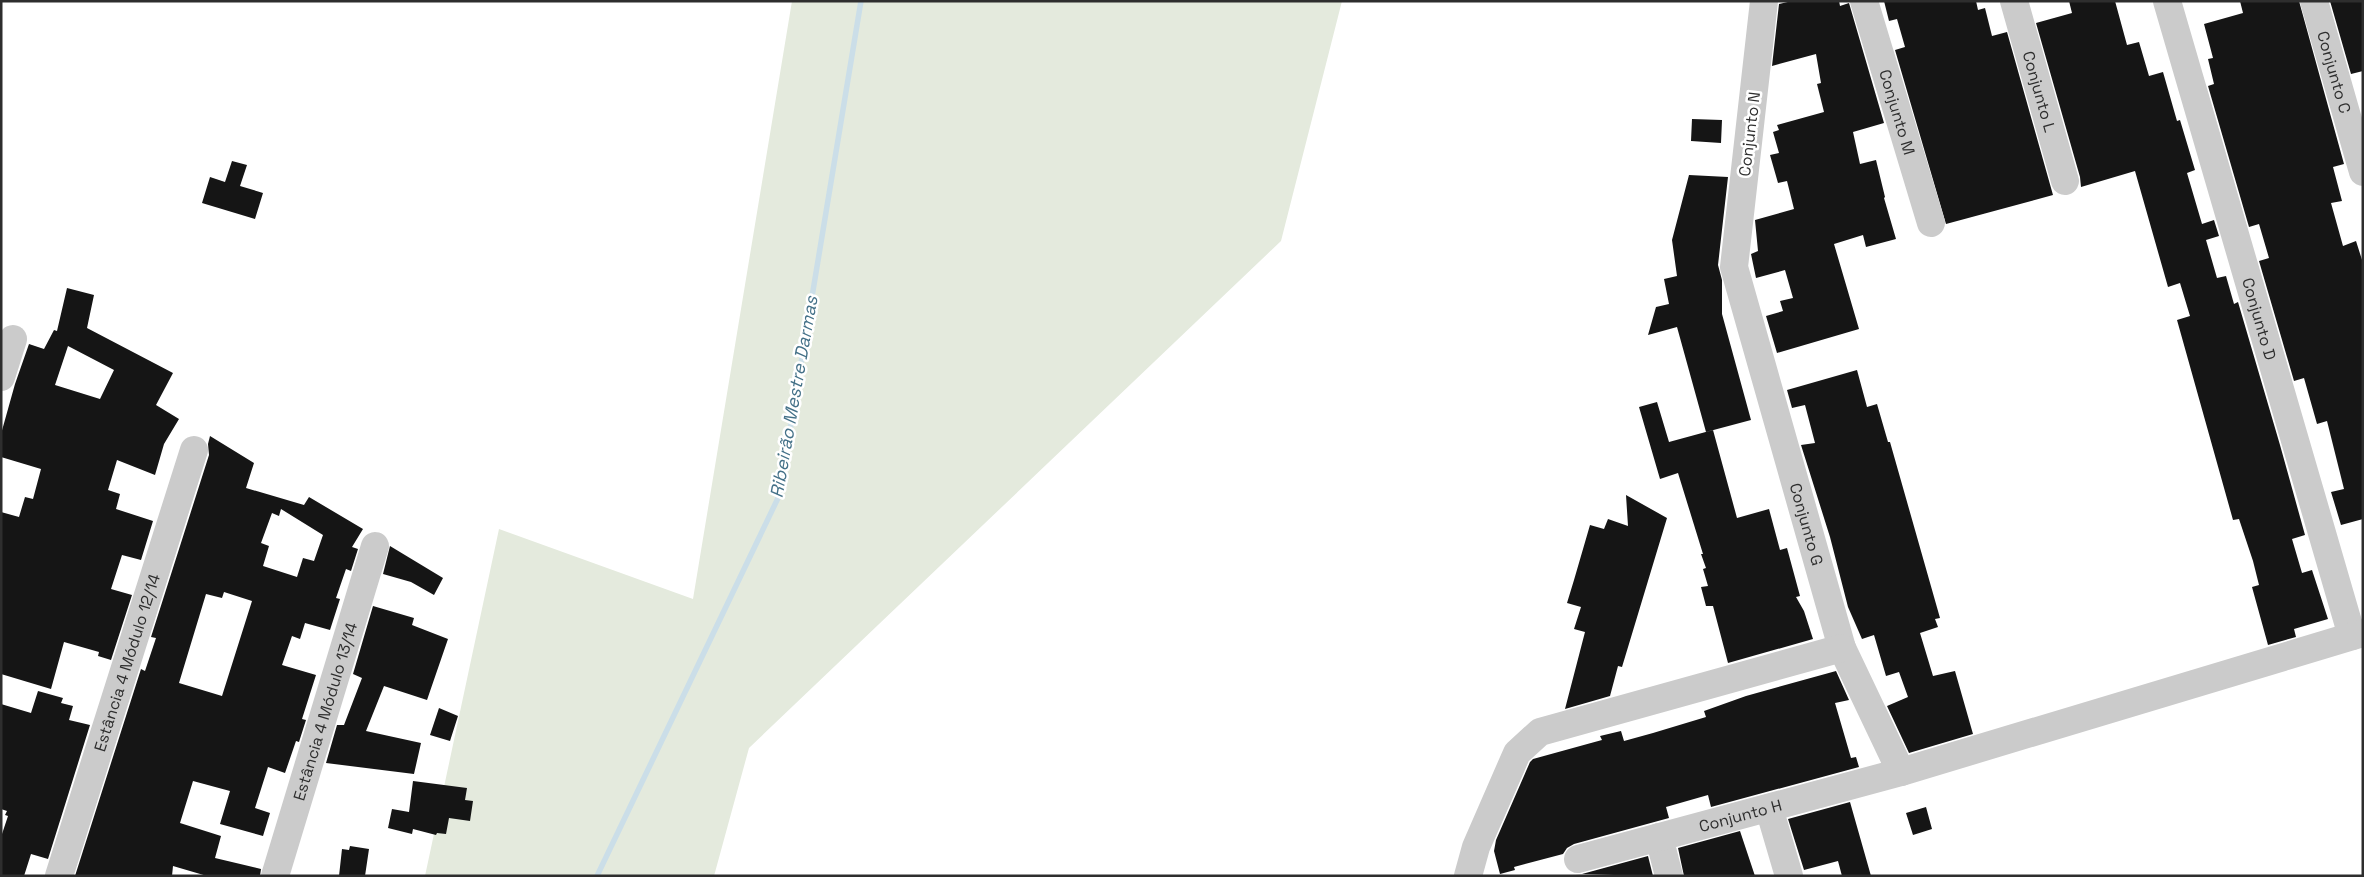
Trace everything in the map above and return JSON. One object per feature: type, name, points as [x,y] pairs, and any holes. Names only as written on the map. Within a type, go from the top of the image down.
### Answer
[{"type":"street","name":"Conjunto N","points":[[1734,267],[1764,1]]},
{"type":"street","name":"Conjunto M","points":[[1864,1],[1931,223]]},
{"type":"street","name":"Conjunto L","points":[[2014,1],[2065,181]]},
{"type":"street","name":"Conjunto D","points":[[2167,1],[2358,634]]},
{"type":"street","name":"Conjunto C","points":[[2314,1],[2363,172]]},
{"type":"street","name":"Conjunto G","points":[[1734,267],[1842,648],[1901,772]]},
{"type":"street","points":[[1,377],[13,339]]},
{"type":"street","name":"Estância 4 Módulo 12/14","points":[[59,876],[194,450]]},
{"type":"street","name":"Estância 4 Módulo 13/14","points":[[275,876],[375,546]]},
{"type":"street","name":"Conjunto H","points":[[1578,859],[1901,772],[2358,634]]},
{"type":"street","points":[[1468,876],[1476,847],[1517,753],[1540,732],[1842,648]]},
{"type":"street","points":[[1769,808],[1789,876]]},
{"type":"street","points":[[1659,837],[1669,876]]},
{"type":"street","points":[[1476,847],[1484,876]]},
{"type":"shaded area","points":[[792,1],[1342,1],[1281,241],[749,748],[714,876],[425,876],[499,529],[693,599]]},
{"type":"building","points":[[1792,1],[1839,1],[1840,6],[1849,3],[1884,123],[1853,132],[1860,164],[1876,160],[1884,198],[1896,239],[1866,247],[1863,235],[1834,244],[1859,329],[1777,353],[1766,316],[1783,311],[1780,301],[1793,298],[1785,270],[1756,278],[1751,254],[1758,251],[1755,220],[1794,209],[1787,181],[1778,183],[1770,155],[1779,153],[1773,132],[1779,130],[1777,125],[1824,112],[1817,84],[1821,83],[1816,54],[1772,66],[1779,4]]},
{"type":"building","points":[[1884,1],[1976,1],[1978,10],[1985,8],[1992,36],[2007,32],[2053,195],[1946,224],[1895,50],[1905,47],[1897,19],[1889,21]]},
{"type":"building","points":[[2069,1],[2115,1],[2127,45],[2139,42],[2149,76],[2163,72],[2177,121],[2180,120],[2195,170],[2187,173],[2202,224],[2214,220],[2219,236],[2206,240],[2217,278],[2226,276],[2234,304],[2238,302],[2305,535],[2292,539],[2302,573],[2312,570],[2328,619],[2294,629],[2296,637],[2268,645],[2252,587],[2259,585],[2253,561],[2239,519],[2233,520],[2177,320],[2190,316],[2180,283],[2168,287],[2135,171],[2081,187],[2080,177],[2036,23],[2072,13]]},
{"type":"building","points":[[2240,1],[2299,1],[2344,164],[2333,167],[2342,201],[2331,203],[2343,246],[2356,241],[2363,263],[2363,519],[2341,525],[2331,492],[2344,489],[2327,421],[2317,424],[2304,378],[2294,381],[2259,261],[2269,258],[2259,224],[2249,227],[2208,86],[2214,84],[2208,59],[2213,58],[2204,24],[2243,13]]},
{"type":"building","points":[[2330,1],[2363,1],[2363,71],[2351,74]]},
{"type":"building","points":[[1692,119],[1722,120],[1721,143],[1691,141]]},
{"type":"building","points":[[232,161],[247,165],[240,186],[263,193],[255,219],[202,203],[210,177],[225,182]]},
{"type":"building","points":[[1689,175],[1728,177],[1718,265],[1722,280],[1722,314],[1751,420],[1706,432],[1677,327],[1648,335],[1656,307],[1669,304],[1664,279],[1677,276],[1672,240]]},
{"type":"building","points":[[67,288],[94,295],[87,328],[173,373],[156,405],[179,419],[164,444],[155,475],[117,460],[108,490],[120,494],[116,509],[153,521],[141,560],[122,555],[111,589],[132,595],[111,660],[98,656],[99,652],[64,642],[51,689],[1,674],[1,512],[19,517],[25,497],[33,499],[41,469],[1,457],[1,434],[29,344],[44,349],[54,330],[57,331]],"holes":[[[68,346],[114,370],[100,399],[55,385]]]},
{"type":"building","points":[[1857,370],[1867,407],[1877,404],[1888,442],[1890,442],[1940,618],[1935,619],[1938,627],[1920,633],[1933,676],[1955,671],[1973,734],[1909,753],[1887,706],[1908,697],[1899,672],[1886,676],[1874,635],[1862,639],[1848,607],[1830,537],[1801,445],[1815,443],[1805,405],[1792,408],[1787,390]]},
{"type":"building","points":[[1657,402],[1669,442],[1713,430],[1737,518],[1769,509],[1780,550],[1787,548],[1800,596],[1796,597],[1804,611],[1813,639],[1728,663],[1713,606],[1706,606],[1701,587],[1708,586],[1703,569],[1706,568],[1678,473],[1660,479],[1639,407]]},
{"type":"building","points":[[210,436],[254,463],[246,488],[304,505],[309,497],[363,529],[352,547],[358,549],[351,571],[346,569],[336,598],[340,599],[330,630],[305,623],[300,639],[292,636],[282,665],[316,675],[302,719],[306,720],[299,742],[296,741],[285,773],[268,767],[255,808],[270,813],[263,836],[220,824],[230,791],[193,781],[180,823],[221,836],[215,858],[261,869],[260,876],[207,876],[173,866],[172,876],[75,876],[141,669],[145,671],[156,638],[151,637],[209,455],[208,444]],"holes":[[[281,509],[323,535],[314,561],[303,558],[297,577],[263,566],[269,546],[261,543],[272,513],[279,516]],[[224,592],[252,601],[222,696],[179,683],[206,594],[222,598]]]},
{"type":"building","points":[[1626,495],[1667,518],[1622,667],[1618,666],[1610,696],[1565,709],[1585,632],[1574,629],[1581,607],[1567,603],[1590,525],[1604,529],[1608,519],[1628,526]]},
{"type":"building","points":[[390,546],[443,578],[434,595],[411,582],[383,574]]},
{"type":"building","points":[[373,606],[414,618],[412,625],[448,639],[427,700],[384,686],[366,731],[421,743],[414,774],[326,763],[337,725],[344,725],[362,678],[353,674]]},
{"type":"building","points":[[1836,671],[1849,700],[1835,703],[1851,758],[1856,757],[1859,767],[1711,807],[1708,795],[1666,807],[1669,818],[1574,844],[1567,848],[1563,854],[1514,867],[1515,870],[1500,874],[1494,851],[1496,840],[1533,759],[1602,740],[1600,736],[1621,731],[1624,741],[1653,733],[1706,717],[1704,711],[1746,696]]},
{"type":"building","points":[[38,691],[63,698],[61,703],[73,706],[69,720],[90,725],[48,859],[31,854],[24,876],[1,876],[1,837],[8,816],[5,815],[7,811],[1,809],[1,704],[31,713]]},
{"type":"building","points":[[439,708],[458,716],[450,741],[430,735]]},
{"type":"building","points":[[413,781],[467,788],[465,800],[473,801],[470,821],[449,818],[446,834],[437,833],[436,835],[413,829],[412,834],[388,828],[392,809],[409,812]]},
{"type":"building","points":[[1850,802],[1871,876],[1842,876],[1838,861],[1804,870],[1788,819]]},
{"type":"building","points":[[1926,807],[1932,829],[1913,835],[1906,813]]},
{"type":"building","points":[[1740,831],[1755,876],[1684,876],[1678,848]]},
{"type":"building","points":[[350,846],[369,849],[365,876],[339,876],[342,849],[349,850]]},
{"type":"building","points":[[1648,856],[1653,876],[1575,874],[1582,874]]},
{"type":"waterway","name":"Ribeirão Mestre Darmas","points":[[597,876],[779,496],[861,1]]}]
